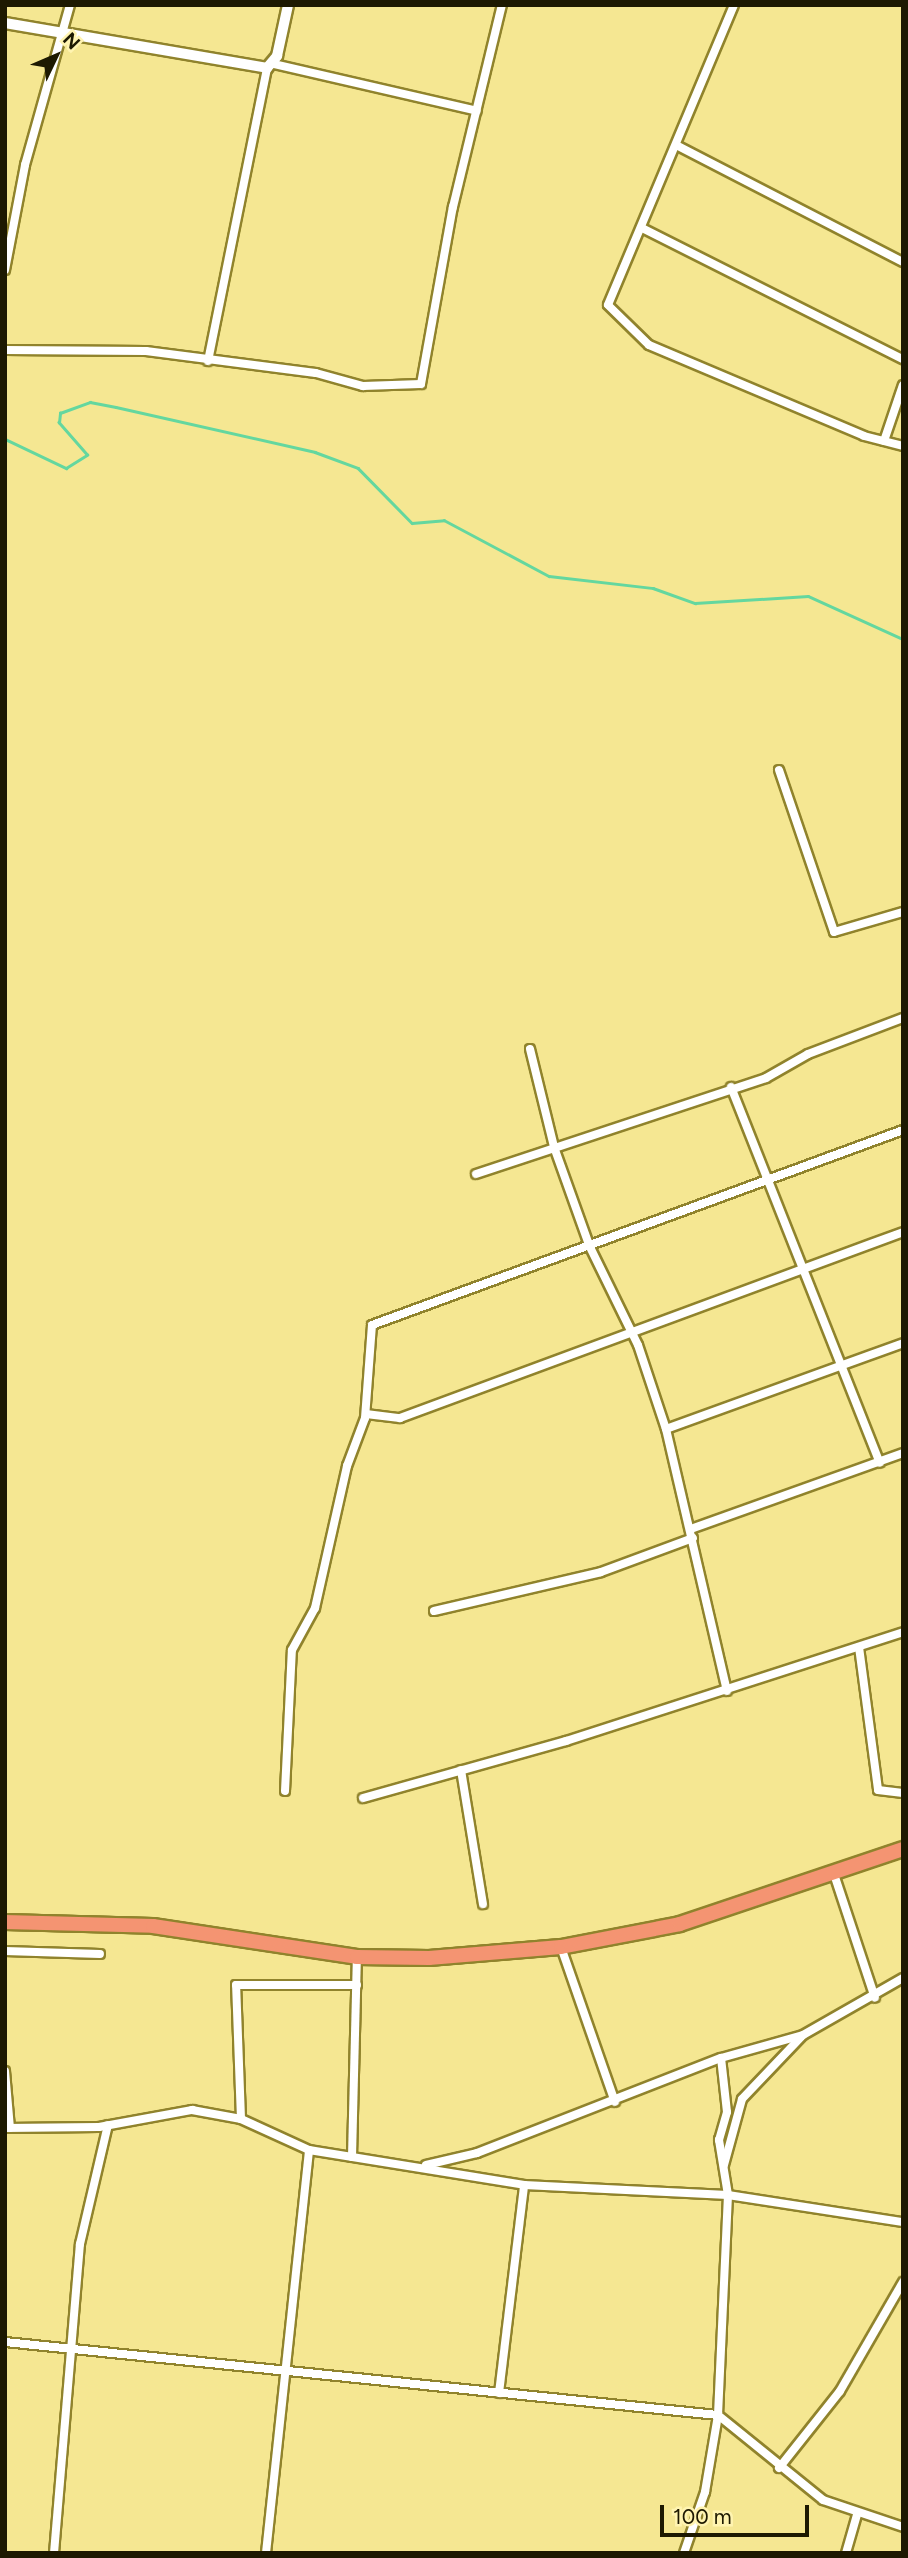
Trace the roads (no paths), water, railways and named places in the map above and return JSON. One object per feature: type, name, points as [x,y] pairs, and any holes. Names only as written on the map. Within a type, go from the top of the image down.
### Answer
[{"type":"highway","points":[[5,1923],[153,1926],[357,1957],[561,1947],[680,1924],[835,1877],[903,1849]]},
{"type":"street","points":[[5,270],[70,5]]},
{"type":"street","points":[[208,361],[270,66],[288,5]]},
{"type":"street","points":[[5,350],[98,348],[316,373],[363,386],[421,384],[477,111],[502,5]]},
{"type":"street","points":[[734,5],[678,146],[609,297],[621,324],[671,355],[884,441],[903,446]]},
{"type":"street","points":[[5,23],[270,66],[477,111]]},
{"type":"street","points":[[678,146],[903,262]]},
{"type":"street","points":[[642,228],[903,359]]},
{"type":"street","points":[[884,441],[903,385]]},
{"type":"street","points":[[779,770],[834,932],[903,912]]},
{"type":"street","points":[[476,1174],[731,1087],[903,1018]]},
{"type":"street","points":[[530,1049],[554,1147],[589,1245],[631,1334],[666,1429],[727,1691]]},
{"type":"street","points":[[731,1087],[765,1182],[805,1272],[880,1463]]},
{"type":"street","points":[[285,1791],[292,1650],[315,1608],[346,1465],[366,1414],[372,1325],[903,1130]]},
{"type":"street","points":[[366,1414],[400,1418],[805,1272],[903,1232]]},
{"type":"street","points":[[666,1429],[843,1369],[903,1343]]},
{"type":"street","points":[[434,1611],[601,1572],[692,1533],[903,1453]]},
{"type":"street","points":[[363,1798],[727,1691],[820,1654],[859,1647],[903,1632]]},
{"type":"street","points":[[859,1647],[878,1790],[903,1793]]},
{"type":"street","points":[[461,1770],[483,1904]]},
{"type":"street","points":[[835,1877],[875,1998]]},
{"type":"street","points":[[561,1947],[615,2102]]},
{"type":"street","points":[[5,1951],[100,1954]]},
{"type":"street","points":[[352,2157],[357,1957]]},
{"type":"street","points":[[421,2166],[478,2153],[615,2102],[721,2058],[803,2035],[875,1998],[903,1978]]},
{"type":"street","points":[[241,2119],[236,1985],[356,1985]]},
{"type":"street","points":[[731,2112],[803,2035]]},
{"type":"street","points":[[684,2553],[705,2492],[718,2415],[728,2195],[724,2168],[731,2112],[721,2058]]},
{"type":"street","points":[[5,2071],[8,2128],[108,2125],[173,2110],[241,2119],[309,2150],[421,2166],[524,2185],[728,2195],[903,2222]]},
{"type":"street","points":[[54,2553],[80,2244],[108,2125]]},
{"type":"street","points":[[266,2553],[309,2150]]},
{"type":"street","points":[[499,2393],[524,2185]]},
{"type":"street","points":[[779,2469],[839,2391],[903,2281]]},
{"type":"street","points":[[5,2342],[718,2415],[779,2469],[857,2515],[903,2527]]},
{"type":"street","points":[[846,2553],[857,2515]]},
{"type":"waterway","points":[[5,439],[66,468],[87,455],[59,423],[60,413],[90,402],[116,407],[315,452],[358,468],[412,523],[444,520],[549,576],[653,588],[695,603],[808,596],[903,639]]}]
